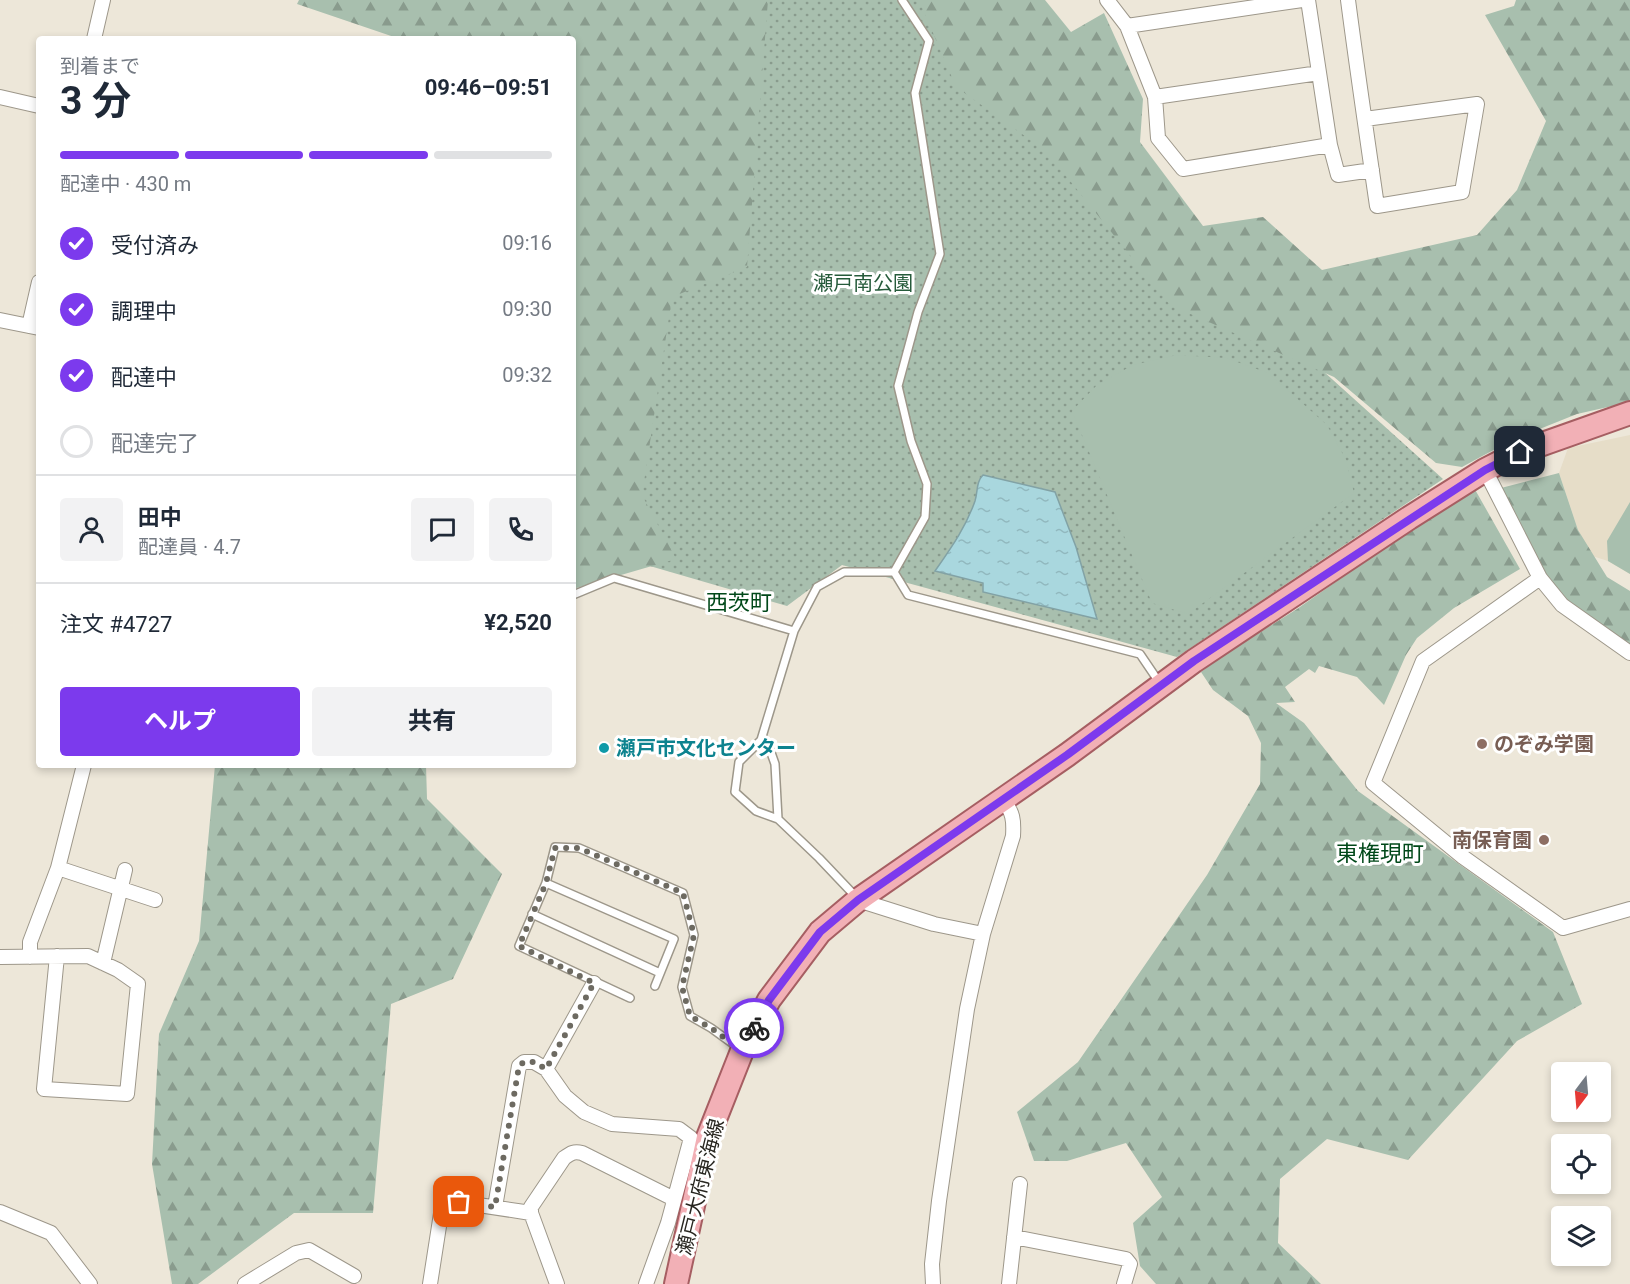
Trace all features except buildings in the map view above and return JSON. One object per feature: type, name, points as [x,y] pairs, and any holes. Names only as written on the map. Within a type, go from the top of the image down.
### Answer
[{"type":"main road","name":"瀬戸大府東海線","points":[[676,1284],[708,1137],[742,1051],[769,1000],[820,932],[858,900],[1067,755],[1161,685],[1292,595],[1485,470],[1520,452],[1630,413]]},
{"type":"street","points":[[95,36],[103,0]]},
{"type":"street","points":[[1107,0],[1127,26],[1155,97],[1158,138],[1183,169],[1330,146]]},
{"type":"street","points":[[1127,26],[1302,0]]},
{"type":"street","points":[[1308,0],[1330,146],[1338,175],[1372,170]]},
{"type":"street","points":[[1348,0],[1377,206],[1462,192],[1477,104],[1365,119]]},
{"type":"street","points":[[1155,97],[1319,73]]},
{"type":"street","points":[[0,97],[36,105]]},
{"type":"street","points":[[0,320],[34,327],[36,309]]},
{"type":"street","points":[[1485,470],[1540,578],[1562,605],[1630,653]]},
{"type":"street","points":[[1540,578],[1423,661],[1372,783],[1463,857],[1563,928],[1630,909]]},
{"type":"street","points":[[30,957],[30,942],[58,868],[83,768]]},
{"type":"street","points":[[933,1284],[932,1264],[939,1201],[967,1008],[983,934],[1013,836],[1014,821],[1011,810],[1003,800]]},
{"type":"street","points":[[58,868],[155,900]]},
{"type":"street","points":[[102,963],[124,870]]},
{"type":"street","points":[[858,900],[934,924],[983,934]]},
{"type":"street","points":[[0,957],[57,956],[88,956],[118,970],[138,984],[127,1094],[44,1089],[57,956]]},
{"type":"street","points":[[546,1069],[594,983]]},
{"type":"street","points":[[495,1207],[519,1066],[524,1062],[534,1062],[546,1069],[565,1096],[584,1112],[612,1124],[679,1129],[691,1138],[668,1223],[646,1284]]},
{"type":"street","points":[[557,1284],[531,1213],[531,1207],[564,1158],[575,1152],[674,1199]]},
{"type":"street","points":[[1009,1284],[1020,1184]]},
{"type":"street","points":[[430,1284],[442,1206],[459,1202],[531,1213]]},
{"type":"street","points":[[0,1212],[51,1233],[90,1284]]},
{"type":"street","points":[[1014,1238],[1126,1259],[1130,1264],[1124,1284]]},
{"type":"street","points":[[245,1284],[296,1253],[309,1250],[354,1276]]},
{"type":"lane","points":[[894,572],[926,517],[927,484],[911,441],[898,386],[918,312],[940,254],[915,93],[929,41],[902,0]]},
{"type":"lane","points":[[858,900],[778,819],[756,811],[735,792],[739,762],[760,740],[794,631],[817,587],[844,572],[894,572]]},
{"type":"lane","points":[[894,572],[908,595],[1140,654],[1161,685]]},
{"type":"lane","points":[[576,595],[614,578],[794,631]]},
{"type":"lane","points":[[760,740],[769,747],[775,764],[778,819]]},
{"type":"lane","points":[[630,998],[519,946],[546,883],[555,848],[579,848],[683,893],[694,935],[682,987],[690,1016],[742,1051]]},
{"type":"lane","points":[[546,883],[674,939],[655,986]]},
{"type":"lane","points":[[532,914],[660,973]]},
{"type":"shaded area","points":[[1630,435],[1630,574],[1608,561],[1586,554],[1559,473],[1568,448]]},
{"type":"green space","points":[[299,0],[768,0],[747,267],[672,297],[642,495],[676,559],[576,588],[576,36],[391,36],[297,4]]},
{"type":"green space","name":"瀬戸南公園","points":[[445,0],[1017,0],[1174,237],[1443,479],[1177,657],[842,565],[787,606],[612,555],[576,79],[576,36],[442,36]]},
{"type":"green space","points":[[919,0],[1045,0],[1071,32],[1104,13],[1143,99],[1140,142],[1203,226],[1263,217],[1322,270],[1477,235],[1517,190],[1546,121],[1485,15],[1514,6],[1516,0],[1630,0],[1630,402],[1577,414],[1512,440],[1462,467],[1436,463],[1334,377],[1170,305],[1046,151],[956,87]]},
{"type":"green space","points":[[1177,355],[1226,358],[1268,373],[1327,425],[1346,460],[1354,493],[1188,614],[1152,603],[1072,411],[1097,385],[1133,365]]},
{"type":"green space","points":[[1559,473],[1578,530],[1607,577],[1630,591],[1630,648],[1550,589],[1501,488]]},
{"type":"green space","points":[[1473,486],[1520,569],[1454,608],[1417,638],[1406,655],[1384,705],[1357,677],[1319,666],[1315,673],[1309,669],[1285,687],[1295,702],[1276,703],[1304,723],[1358,791],[1553,932],[1582,1004],[1517,1041],[1408,1160],[1327,1139],[1280,1179],[1278,1243],[1321,1284],[1156,1284],[1140,1266],[1133,1223],[1162,1197],[1126,1143],[1067,1161],[1034,1161],[1017,1112],[1078,1062],[1207,875],[1260,784],[1261,743],[1248,716],[1213,690],[1201,672],[1216,660],[1297,609]]},
{"type":"green space","points":[[1630,502],[1630,574],[1608,561],[1607,541]]},
{"type":"green space","points":[[215,768],[426,768],[427,799],[502,874],[453,979],[391,1004],[373,1213],[294,1213],[198,1284],[172,1284],[152,1164],[159,1034],[199,941]]},
{"type":"water","points":[[983,475],[1055,492],[1076,547],[1097,619],[983,592],[983,583],[935,571],[967,520]]},
{"type":"way so far","points":[[459,1202],[495,1207],[519,1066],[524,1062],[534,1062],[546,1069],[594,983],[519,946],[546,883],[555,848],[579,848],[683,893],[694,935],[682,987],[690,1016],[742,1051],[754,1028]]},
{"type":"place","name":"のぞみ学園","points":[[1482,744]]},
{"type":"place","name":"瀬戸市文化センター","points":[[604,748]]},
{"type":"place","name":"南保育園","points":[[1544,840]]},
{"type":"district","name":"西茨町","points":[[739,602]]},
{"type":"district","name":"東権現町","points":[[1380,853]]},
{"type":"route","points":[[754,1028],[769,1000],[820,932],[858,900],[1067,755],[1194,661],[1409,518],[1485,470],[1520,452]]}]
